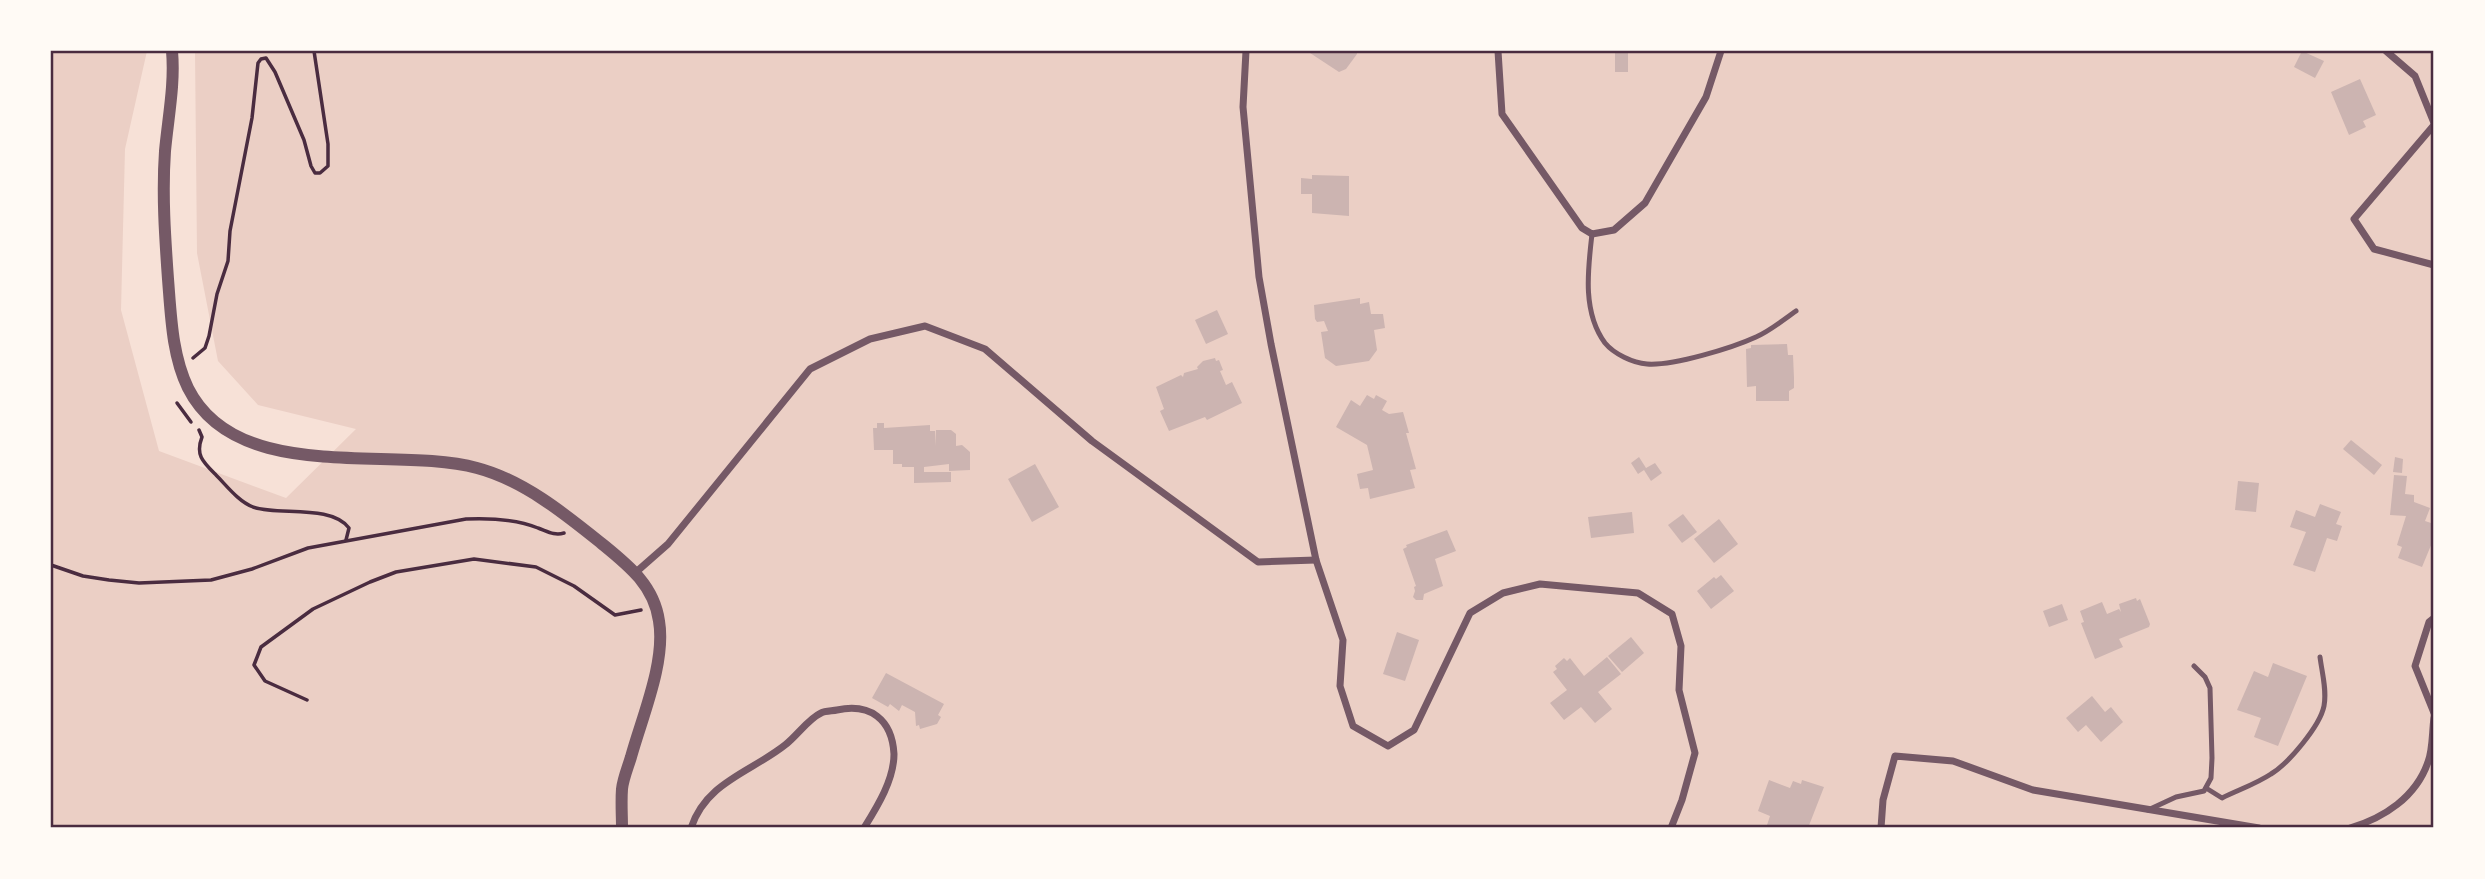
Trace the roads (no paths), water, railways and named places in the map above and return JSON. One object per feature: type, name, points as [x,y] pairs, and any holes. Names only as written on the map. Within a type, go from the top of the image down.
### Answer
[{"type":"street","points":[[172,51],[164,198],[171,314],[180,366],[190,391],[219,425],[250,442],[318,456],[444,462],[481,469],[513,483],[576,523],[635,573],[649,589],[657,607],[660,646],[655,673],[622,788],[622,828]]},
{"type":"street","points":[[1246,51],[1243,107],[1259,276],[1316,560],[1343,640],[1340,687],[1353,726],[1388,746],[1414,730],[1471,612],[1503,593],[1540,584],[1638,593],[1672,614],[1681,646],[1679,690],[1695,753],[1671,828]]},
{"type":"street","points":[[1498,51],[1503,114],[1582,228],[1592,234],[1614,230],[1645,203],[1706,97],[1721,51]]},
{"type":"street","points":[[2385,51],[2416,76],[2434,124],[2354,219],[2374,249],[2434,265]]},
{"type":"street","points":[[635,573],[668,544],[810,369],[870,339],[925,326],[985,349],[1092,441],[1258,562],[1316,560]]},
{"type":"street","points":[[2350,828],[2373,821],[2408,797],[2428,762],[2434,716],[2415,666],[2429,622],[2434,618]]},
{"type":"street","points":[[691,828],[716,789],[784,746],[821,713],[854,707],[869,711],[887,725],[894,755],[888,782],[864,828]]},
{"type":"street","points":[[1881,828],[1883,800],[1895,756],[1953,761],[2033,790],[2259,828]]},
{"type":"lane","points":[[1592,234],[1587,275],[1594,321],[1606,344],[1625,358],[1647,364],[1696,358],[1756,337],[1796,312]]},
{"type":"lane","points":[[2206,788],[2222,797],[2272,774],[2284,763],[2319,720],[2324,708],[2320,657]]},
{"type":"lane","points":[[2148,810],[2170,799],[2198,794],[2206,788],[2211,778],[2210,688],[2205,677],[2194,666]]}]
